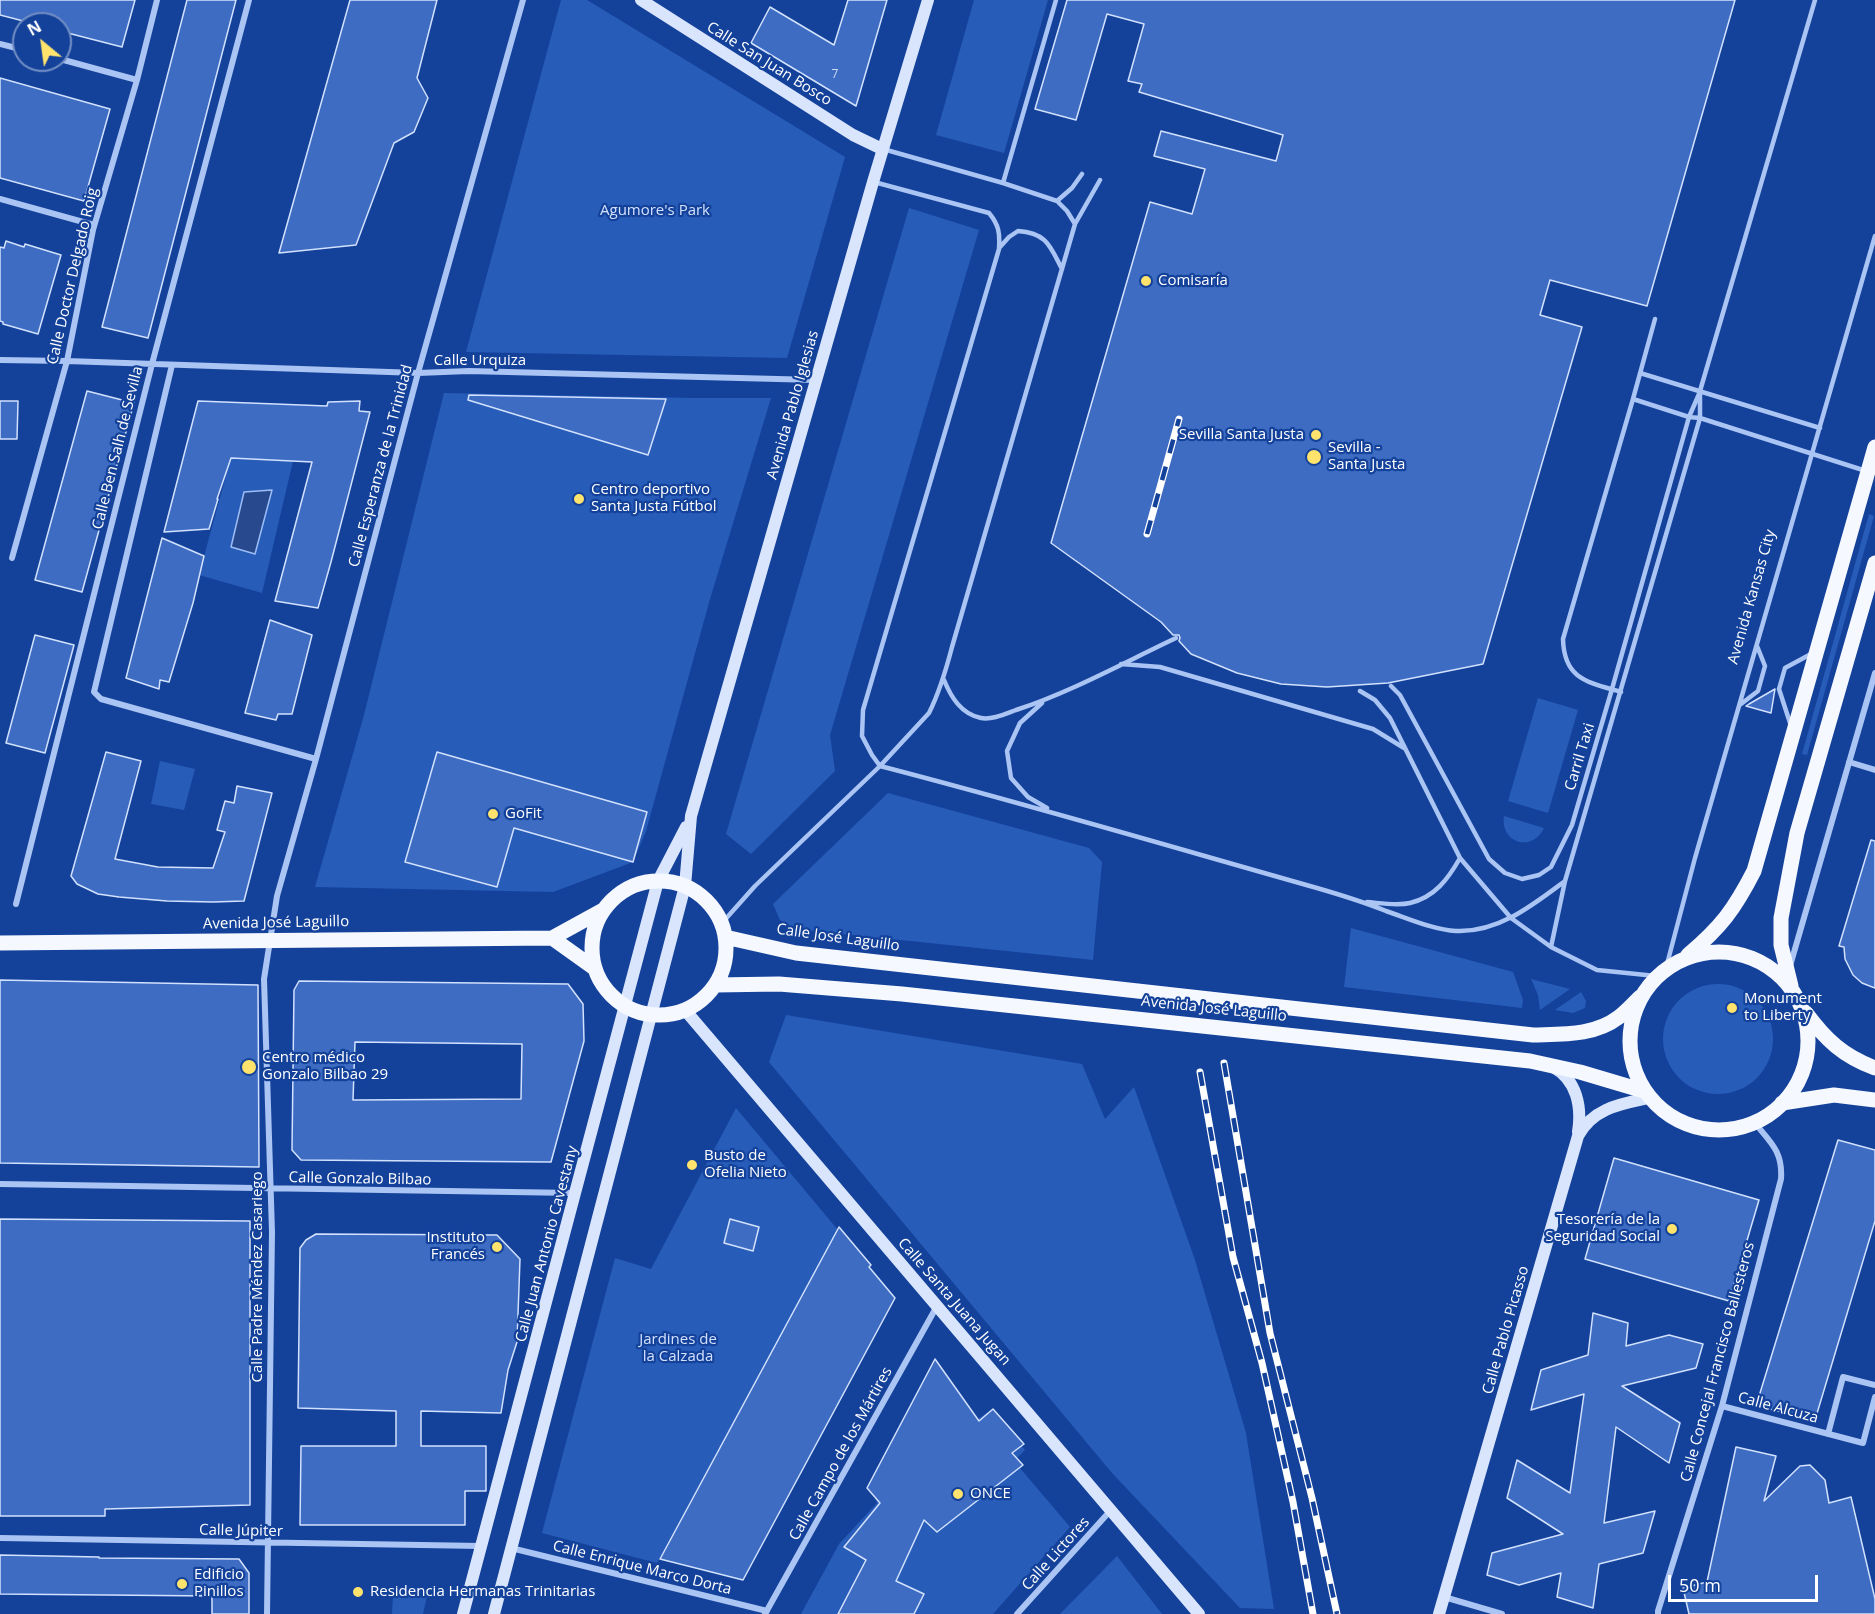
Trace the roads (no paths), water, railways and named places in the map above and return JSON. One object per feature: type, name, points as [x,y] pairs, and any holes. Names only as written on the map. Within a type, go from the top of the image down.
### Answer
[{"type":"main road","name":"Calle San Juan Bosco","points":[[641,0],[853,135],[882,149]]},
{"type":"main road","name":"Avenida Pablo Iglesias","points":[[689,820],[882,149],[928,0]]},
{"type":"main road","points":[[1802,1006],[1809,1038],[1807,1056],[1798,1082],[1771,1113],[1736,1128],[1717,1130],[1698,1128],[1680,1121],[1664,1111],[1647,1095],[1631,1063],[1630,1026],[1640,997],[1661,972],[1685,957],[1712,934],[1738,902],[1754,871],[1816,651],[1871,471],[1875,447]]},
{"type":"main road","points":[[1875,562],[1797,833],[1780,918],[1781,945],[1790,982],[1802,1006],[1820,1032],[1839,1050],[1875,1068]]},
{"type":"main road","name":"Calle Juan Antonio Cavestany","points":[[463,1614],[658,881],[689,820]]},
{"type":"main road","points":[[494,1614],[685,886],[689,820]]},
{"type":"main road","points":[[594,968],[552,938],[603,910],[618,894],[637,885],[658,881],[685,886],[700,895],[712,908],[723,930],[724,962],[715,985],[702,999],[686,1010],[669,1015],[651,1015],[626,1007],[606,991],[594,968],[592,938],[603,910]]},
{"type":"main road","name":"Calle José Laguillo","points":[[723,930],[796,953],[911,966]]},
{"type":"main road","name":"Avenida José Laguillo","points":[[0,943],[552,938]]},
{"type":"main road","points":[[1685,957],[1708,952],[1733,952],[1750,956],[1766,964],[1790,982]]},
{"type":"main road","name":"Avenida José Laguillo","points":[[911,966],[1525,1034],[1576,1033],[1604,1027],[1640,997]]},
{"type":"main road","name":"Avenida José Laguillo","points":[[715,985],[779,984],[902,994],[1552,1066]]},
{"type":"main road","name":"Calle Santa Juana Jugan","points":[[686,1010],[1199,1614]]},
{"type":"main road","points":[[1552,1066],[1588,1074],[1647,1095]]},
{"type":"main road","points":[[1552,1066],[1571,1081],[1574,1089],[1580,1120],[1578,1136]]},
{"type":"main road","name":"Calle Pablo Picasso","points":[[1438,1614],[1578,1136],[1590,1119],[1602,1111],[1647,1095]]},
{"type":"main road","points":[[1782,1103],[1834,1095],[1875,1100]]},
{"type":"street","name":"Calle Doctor Delgado Roig","points":[[12,558],[66,361],[94,225],[137,80],[157,0]]},
{"type":"street","name":"Calle Ben Salh de Sevilla","points":[[16,904],[152,364],[249,0]]},
{"type":"street","name":"Calle Esperanza de la Trinidad","points":[[270,941],[277,897],[316,759],[418,373],[523,0]]},
{"type":"street","points":[[72,62],[137,80]]},
{"type":"street","points":[[0,199],[94,225]]},
{"type":"street","name":"Calle Urquiza","points":[[0,360],[418,373],[469,371],[816,380]]},
{"type":"street","points":[[172,364],[94,692],[100,699],[316,759]]},
{"type":"street","points":[[1790,982],[1875,673]]},
{"type":"street","points":[[1850,762],[1875,770]]},
{"type":"street","name":"Calle Padre Méndez Casariego","points":[[267,1614],[272,1232],[264,979],[270,941]]},
{"type":"street","name":"Calle Concejal Francisco Ballesteros","points":[[1658,1614],[1722,1406],[1780,1179],[1782,1165],[1776,1150],[1754,1122]]},
{"type":"street","name":"Calle Gonzalo Bilbao","points":[[0,1184],[575,1193]]},
{"type":"street","name":"Calle Campo de los Mártires","points":[[766,1613],[937,1305]]},
{"type":"street","name":"Calle Alcuza","points":[[1828,1434],[1843,1377],[1875,1385]]},
{"type":"street","name":"Calle Alcuza","points":[[1722,1406],[1863,1443],[1875,1397]]},
{"type":"street","name":"Calle Lictores","points":[[1017,1614],[1112,1510]]},
{"type":"street","name":"Calle Júpiter","points":[[0,1538],[481,1546]]},
{"type":"street","name":"Calle Enrique Marco Dorta","points":[[511,1548],[766,1613]]},
{"type":"street","points":[[1444,1597],[1502,1614]]},
{"type":"lane","points":[[1003,183],[1056,0]]},
{"type":"lane","points":[[1551,947],[1565,881],[1700,418],[1700,391],[1815,0]]},
{"type":"lane","points":[[882,149],[1003,183],[1057,201],[1068,211],[1075,224]]},
{"type":"lane","points":[[1057,201],[1072,188],[1082,174]]},
{"type":"lane","points":[[723,930],[755,886],[880,766],[929,713],[944,680],[1075,224],[1100,180]]},
{"type":"lane","points":[[873,182],[989,213],[998,224],[1000,235],[999,249],[863,710],[862,736],[880,766],[1053,812],[1362,902],[1421,923],[1455,931],[1486,928],[1511,918],[1538,902],[1565,881]]},
{"type":"lane","points":[[999,249],[1009,237],[1018,231],[1034,233],[1048,242],[1062,269]]},
{"type":"lane","name":"Avenida Kansas City","points":[[1661,972],[1875,236]]},
{"type":"lane","points":[[1620,692],[1587,682],[1572,671],[1563,655],[1563,639],[1655,319]]},
{"type":"lane","points":[[1640,373],[1820,428]]},
{"type":"lane","name":"Carril Taxi","points":[[1391,686],[1400,695],[1489,859],[1505,873],[1522,879],[1539,875],[1551,867],[1572,825],[1689,417],[1700,391]]},
{"type":"lane","points":[[1633,399],[1871,471]]},
{"type":"lane","points":[[944,680],[952,698],[966,713],[981,718],[995,718],[1044,701],[1176,638]]},
{"type":"lane","points":[[1740,705],[1758,691],[1765,666],[1757,646]]},
{"type":"lane","points":[[1793,732],[1779,689],[1785,668],[1816,651]]},
{"type":"lane","points":[[1121,664],[1160,667],[1373,729],[1406,749]]},
{"type":"lane","points":[[1360,690],[1375,700],[1390,718],[1460,858],[1511,918],[1551,947],[1597,970],[1661,972]]},
{"type":"lane","points":[[1044,701],[1020,723],[1007,751],[1011,778],[1028,797],[1053,812]]},
{"type":"lane","points":[[1362,902],[1408,904],[1428,896],[1448,879],[1460,858]]},
{"type":"railway","points":[[1147,534],[1179,419]]},
{"type":"railway","points":[[1224,1063],[1270,1333],[1312,1498],[1337,1614]]},
{"type":"railway","points":[[1200,1072],[1233,1257],[1262,1363],[1293,1502],[1313,1614]]},
{"type":"place","name":"Comisaría","points":[[1146,281]]},
{"type":"place","name":"Sevilla Santa Justa","points":[[1316,435]]},
{"type":"place","name":"Sevilla - Santa Justa","points":[[1314,457]]},
{"type":"place","name":"Centro deportivo Santa Justa Fútbol","points":[[579,499]]},
{"type":"place","name":"GoFit","points":[[493,814]]},
{"type":"place","name":"Monument to Liberty","points":[[1732,1008]]},
{"type":"place","name":"Centro médico Gonzalo Bilbao 29","points":[[249,1067]]},
{"type":"place","name":"Busto de Ofelia Nieto","points":[[692,1165]]},
{"type":"place","name":"Tesorería de la Seguridad Social","points":[[1672,1229]]},
{"type":"place","name":"Instituto Francés","points":[[497,1247]]},
{"type":"place","name":"ONCE","points":[[958,1494]]},
{"type":"place","name":"Edificio Pinillos","points":[[182,1584]]},
{"type":"place","name":"Residencia Hermanas Trinitarias","points":[[358,1592]]},
{"type":"park label","name":"Agumore's Park","points":[[655,211]]},
{"type":"park label","name":"Jardines de la Calzada","points":[[678,1348]]}]
